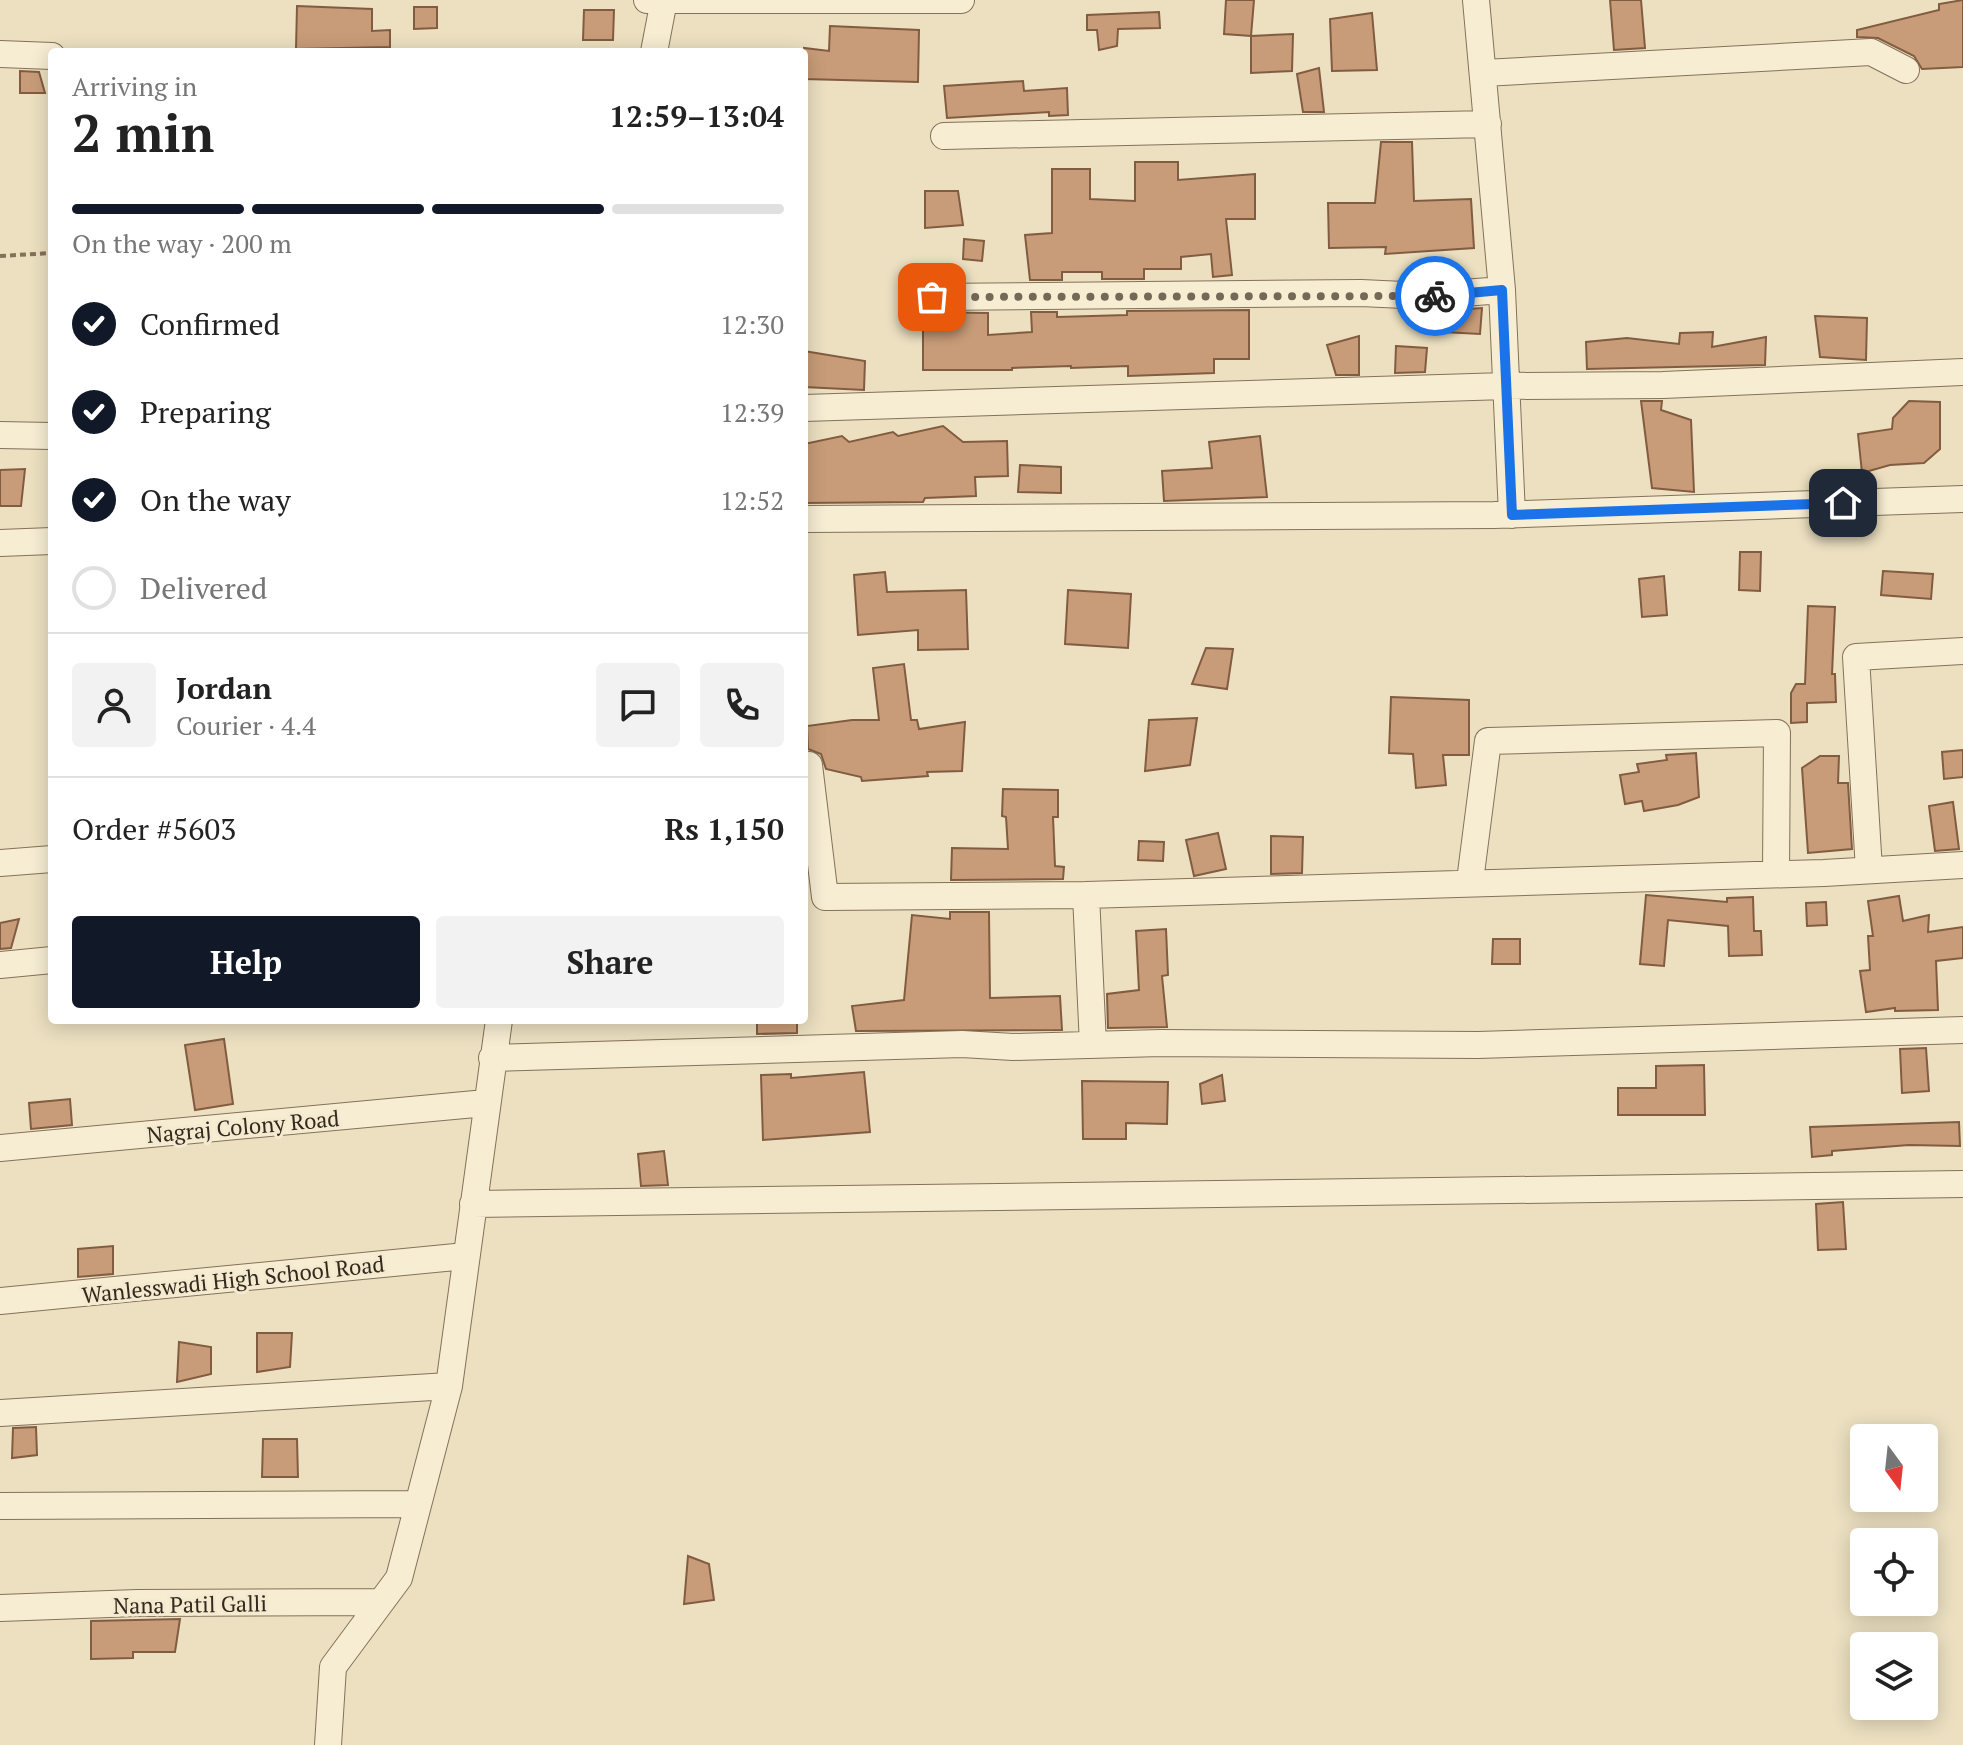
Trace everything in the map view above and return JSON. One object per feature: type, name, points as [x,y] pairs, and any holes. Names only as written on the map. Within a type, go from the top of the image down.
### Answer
[{"type":"street","points":[[654,48],[658,0],[961,0]]},
{"type":"street","points":[[1476,0],[1502,290],[1512,515]]},
{"type":"street","points":[[1484,73],[1871,52],[1906,70]]},
{"type":"street","points":[[0,54],[48,56]]},
{"type":"street","points":[[944,136],[1488,124]]},
{"type":"street","points":[[932,297],[1361,293],[1425,296],[1502,290]]},
{"type":"street","points":[[808,408],[1505,386],[1663,385],[1963,372]]},
{"type":"street","points":[[0,435],[48,436]]},
{"type":"street","points":[[808,519],[1512,515],[1963,499]]},
{"type":"street","points":[[0,543],[48,541]]},
{"type":"street","points":[[1869,870],[1856,657],[1963,651]]},
{"type":"street","points":[[1470,881],[1488,741],[1777,733],[1776,874]]},
{"type":"street","points":[[808,765],[825,897],[1086,895],[1776,874],[1963,865]]},
{"type":"street","points":[[0,863],[48,859]]},
{"type":"street","points":[[1086,895],[1093,1045]]},
{"type":"street","points":[[0,965],[48,960]]},
{"type":"street","points":[[328,1745],[333,1667],[399,1578],[449,1386],[498,1024]]},
{"type":"street","points":[[492,1058],[857,1046],[1478,1045],[1963,1030]]},
{"type":"street","name":"Nagraj Colony Road","points":[[0,1148],[486,1103]]},
{"type":"street","points":[[473,1204],[1963,1184]]},
{"type":"street","name":"Wanlesswadi High School Road","points":[[0,1301],[466,1256]]},
{"type":"street","points":[[0,1413],[449,1386]]},
{"type":"street","points":[[0,1506],[418,1504]]},
{"type":"street","name":"Nana Patil Galli","points":[[0,1608],[137,1603],[381,1602]]},
{"type":"path","points":[[0,256],[48,253]]},
{"type":"building","points":[[1226,0],[1254,0],[1251,36],[1224,34]]},
{"type":"building","points":[[1610,0],[1641,0],[1645,48],[1614,50]]},
{"type":"building","points":[[1963,0],[1963,67],[1922,69],[1914,56],[1878,38],[1857,37],[1857,30],[1939,10],[1939,4]]},
{"type":"building","points":[[297,6],[372,9],[372,31],[390,30],[390,47],[296,48]]},
{"type":"building","points":[[414,7],[437,7],[437,28],[414,29]]},
{"type":"building","points":[[584,10],[614,10],[613,40],[583,40]]},
{"type":"building","points":[[1159,12],[1160,28],[1118,29],[1117,46],[1099,50],[1097,30],[1087,30],[1087,15]]},
{"type":"building","points":[[1372,13],[1377,70],[1332,71],[1330,19]]},
{"type":"building","points":[[830,26],[919,30],[918,82],[808,79],[808,48],[829,51]]},
{"type":"building","points":[[1293,34],[1292,71],[1251,73],[1251,36]]},
{"type":"building","points":[[1319,68],[1324,112],[1303,112],[1297,74]]},
{"type":"building","points":[[20,71],[39,72],[45,93],[20,93]]},
{"type":"building","points":[[1023,81],[1024,91],[1067,88],[1068,115],[1049,116],[1049,112],[947,118],[944,86]]},
{"type":"building","points":[[1381,142],[1412,142],[1414,201],[1471,199],[1474,248],[1385,254],[1386,247],[1329,248],[1328,203],[1375,203]]},
{"type":"building","points":[[1135,162],[1178,162],[1178,180],[1255,174],[1255,219],[1226,219],[1232,275],[1213,277],[1211,254],[1181,257],[1181,269],[1144,269],[1144,279],[1102,279],[1102,272],[1062,272],[1062,280],[1030,280],[1025,235],[1052,233],[1052,169],[1090,169],[1090,199],[1135,201]]},
{"type":"building","points":[[925,191],[958,191],[963,225],[925,228]]},
{"type":"building","points":[[964,239],[984,241],[982,261],[963,259]]},
{"type":"building","points":[[1482,308],[1480,334],[1423,331],[1425,312]]},
{"type":"building","points":[[1249,310],[1249,359],[1214,359],[1214,373],[1128,376],[1128,366],[923,370],[923,312],[988,313],[988,335],[1032,332],[1031,312],[1057,312],[1057,317],[1127,315],[1127,311]]},
{"type":"building","points":[[1815,316],[1867,318],[1866,360],[1820,357]]},
{"type":"building","points":[[1713,332],[1712,347],[1766,337],[1765,365],[1587,369],[1586,342],[1627,338],[1679,344],[1680,333]]},
{"type":"building","points":[[1359,336],[1359,375],[1336,375],[1327,345]]},
{"type":"building","points":[[1396,346],[1427,348],[1425,372],[1395,373]]},
{"type":"building","points":[[808,352],[865,361],[864,390],[808,387]]},
{"type":"building","points":[[1641,401],[1662,401],[1661,410],[1691,420],[1694,492],[1652,488]]},
{"type":"building","points":[[1909,401],[1940,402],[1940,449],[1924,463],[1890,465],[1862,473],[1858,434],[1892,429],[1893,418]]},
{"type":"building","points":[[943,426],[963,442],[1007,441],[1008,476],[975,477],[976,496],[925,498],[923,502],[808,503],[808,443],[842,436],[849,442],[893,432],[898,436]]},
{"type":"building","points":[[1260,436],[1267,497],[1164,501],[1162,471],[1212,468],[1209,442]]},
{"type":"building","points":[[1020,465],[1061,467],[1061,493],[1018,492]]},
{"type":"building","points":[[25,469],[21,506],[0,506],[0,470]]},
{"type":"building","points":[[1740,552],[1761,552],[1760,591],[1739,590]]},
{"type":"building","points":[[1883,571],[1933,574],[1931,599],[1881,595]]},
{"type":"building","points":[[885,572],[887,592],[966,590],[968,649],[918,650],[918,630],[858,635],[854,575]]},
{"type":"building","points":[[1664,576],[1667,615],[1642,617],[1639,579]]},
{"type":"building","points":[[1068,590],[1131,594],[1128,648],[1065,644]]},
{"type":"building","points":[[1808,606],[1835,607],[1832,674],[1835,674],[1836,702],[1807,703],[1807,722],[1791,723],[1791,693],[1796,684],[1805,684]]},
{"type":"building","points":[[1206,648],[1233,649],[1227,689],[1192,684]]},
{"type":"building","points":[[904,664],[911,720],[917,720],[919,729],[965,722],[962,771],[927,772],[928,776],[862,781],[861,777],[826,769],[821,754],[808,749],[808,726],[879,720],[873,668]]},
{"type":"building","points":[[1391,697],[1469,700],[1469,755],[1443,755],[1446,785],[1416,788],[1413,754],[1389,753]]},
{"type":"building","points":[[1197,718],[1190,765],[1145,771],[1149,720]]},
{"type":"building","points":[[1963,750],[1963,777],[1944,779],[1942,752]]},
{"type":"building","points":[[1696,753],[1699,797],[1678,805],[1644,811],[1642,801],[1625,804],[1620,775],[1639,772],[1637,764],[1667,760],[1666,755]]},
{"type":"building","points":[[1820,756],[1839,756],[1838,783],[1848,783],[1852,849],[1808,853],[1802,768]]},
{"type":"building","points":[[1003,789],[1058,790],[1058,817],[1053,817],[1055,866],[1064,867],[1063,879],[951,880],[952,848],[1008,849],[1006,817],[1002,816]]},
{"type":"building","points":[[1953,802],[1959,849],[1935,851],[1929,806]]},
{"type":"building","points":[[1218,833],[1226,869],[1194,876],[1186,840]]},
{"type":"building","points":[[1271,836],[1303,837],[1302,873],[1271,874]]},
{"type":"building","points":[[1139,841],[1164,842],[1163,861],[1138,860]]},
{"type":"building","points":[[1646,895],[1727,902],[1727,898],[1753,897],[1754,931],[1761,931],[1762,955],[1729,956],[1728,926],[1668,920],[1664,966],[1640,964]]},
{"type":"building","points":[[1899,896],[1903,921],[1929,915],[1928,932],[1963,927],[1963,958],[1936,961],[1938,1010],[1895,1011],[1895,1008],[1866,1012],[1860,971],[1870,970],[1868,936],[1873,936],[1868,901]]},
{"type":"building","points":[[1826,902],[1827,925],[1807,926],[1806,903]]},
{"type":"building","points":[[950,912],[989,912],[990,998],[1060,996],[1062,1030],[856,1031],[852,1006],[904,1000],[912,915],[950,919]]},
{"type":"building","points":[[19,919],[11,948],[0,949],[0,923]]},
{"type":"building","points":[[1166,929],[1168,975],[1162,976],[1167,1027],[1108,1028],[1107,994],[1139,990],[1136,931]]},
{"type":"building","points":[[1493,939],[1520,939],[1520,964],[1492,964]]},
{"type":"building","points":[[757,1024],[797,1024],[797,1033],[757,1034]]},
{"type":"building","points":[[224,1039],[233,1104],[195,1110],[185,1045]]},
{"type":"building","points":[[1926,1048],[1929,1091],[1902,1093],[1900,1049]]},
{"type":"building","points":[[1704,1065],[1705,1115],[1618,1115],[1618,1088],[1656,1088],[1656,1066]]},
{"type":"building","points":[[864,1072],[870,1132],[763,1140],[761,1075],[791,1074],[791,1078]]},
{"type":"building","points":[[1222,1075],[1225,1101],[1202,1104],[1200,1084]]},
{"type":"building","points":[[1082,1081],[1168,1082],[1167,1124],[1126,1123],[1126,1139],[1083,1139]]},
{"type":"building","points":[[70,1099],[72,1125],[31,1129],[29,1103]]},
{"type":"building","points":[[1959,1122],[1960,1146],[1909,1145],[1832,1151],[1832,1155],[1812,1157],[1810,1127]]},
{"type":"building","points":[[664,1151],[668,1185],[641,1186],[638,1154]]},
{"type":"building","points":[[1843,1202],[1846,1249],[1818,1250],[1816,1204]]},
{"type":"building","points":[[113,1246],[113,1274],[78,1277],[78,1249]]},
{"type":"building","points":[[257,1333],[292,1333],[290,1367],[257,1372]]},
{"type":"building","points":[[179,1342],[211,1347],[211,1374],[177,1382]]},
{"type":"building","points":[[36,1427],[37,1455],[12,1458],[13,1428]]},
{"type":"building","points":[[263,1439],[297,1439],[298,1477],[262,1477]]},
{"type":"building","points":[[688,1556],[709,1564],[714,1600],[684,1604]]},
{"type":"building","points":[[180,1619],[175,1652],[133,1652],[133,1658],[91,1659],[91,1621]]},
{"type":"way so far","points":[[932,297],[1361,293],[1435,296]]},
{"type":"route","points":[[1435,296],[1502,290],[1512,515],[1843,503]]}]
